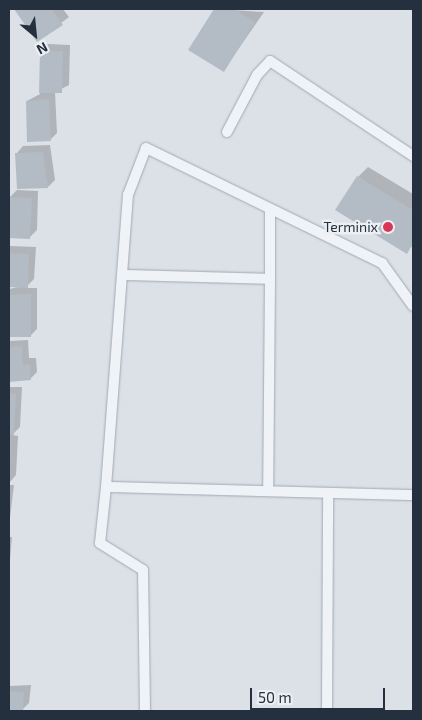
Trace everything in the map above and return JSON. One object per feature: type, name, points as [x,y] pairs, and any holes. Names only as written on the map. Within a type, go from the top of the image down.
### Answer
[{"type":"lane","points":[[227,132],[257,75],[270,61],[413,156]]},
{"type":"lane","points":[[145,711],[143,570],[100,543],[128,195],[146,148],[382,263],[413,306]]},
{"type":"lane","points":[[268,491],[270,209]]},
{"type":"lane","points":[[122,275],[270,279]]},
{"type":"lane","points":[[106,487],[413,495]]},
{"type":"lane","points":[[327,711],[328,493]]},
{"type":"building","points":[[14,9],[52,9],[63,25],[37,42]]},
{"type":"building","points":[[214,9],[234,9],[255,22],[224,72],[188,50]]},
{"type":"building","points":[[40,51],[63,51],[62,93],[39,93]]},
{"type":"building","points":[[49,99],[51,141],[27,142],[26,101]]},
{"type":"building","points":[[43,152],[48,188],[17,189],[15,153]]},
{"type":"building","name":"Terminix","points":[[357,176],[413,210],[413,243],[407,254],[335,210]]},
{"type":"building","points":[[9,197],[32,198],[30,239],[9,238]]},
{"type":"building","points":[[9,253],[29,254],[28,288],[9,287]]},
{"type":"building","points":[[31,294],[31,337],[9,337],[9,295]]},
{"type":"building","points":[[22,346],[23,365],[30,364],[31,380],[9,382],[9,347]]},
{"type":"building","points":[[9,393],[16,394],[14,435],[9,435]]},
{"type":"building","points":[[9,442],[11,442],[10,466],[9,466]]},
{"type":"building","points":[[9,691],[24,692],[23,711],[9,711]]},
{"type":"place","name":"Terminix","points":[[388,227]]}]
